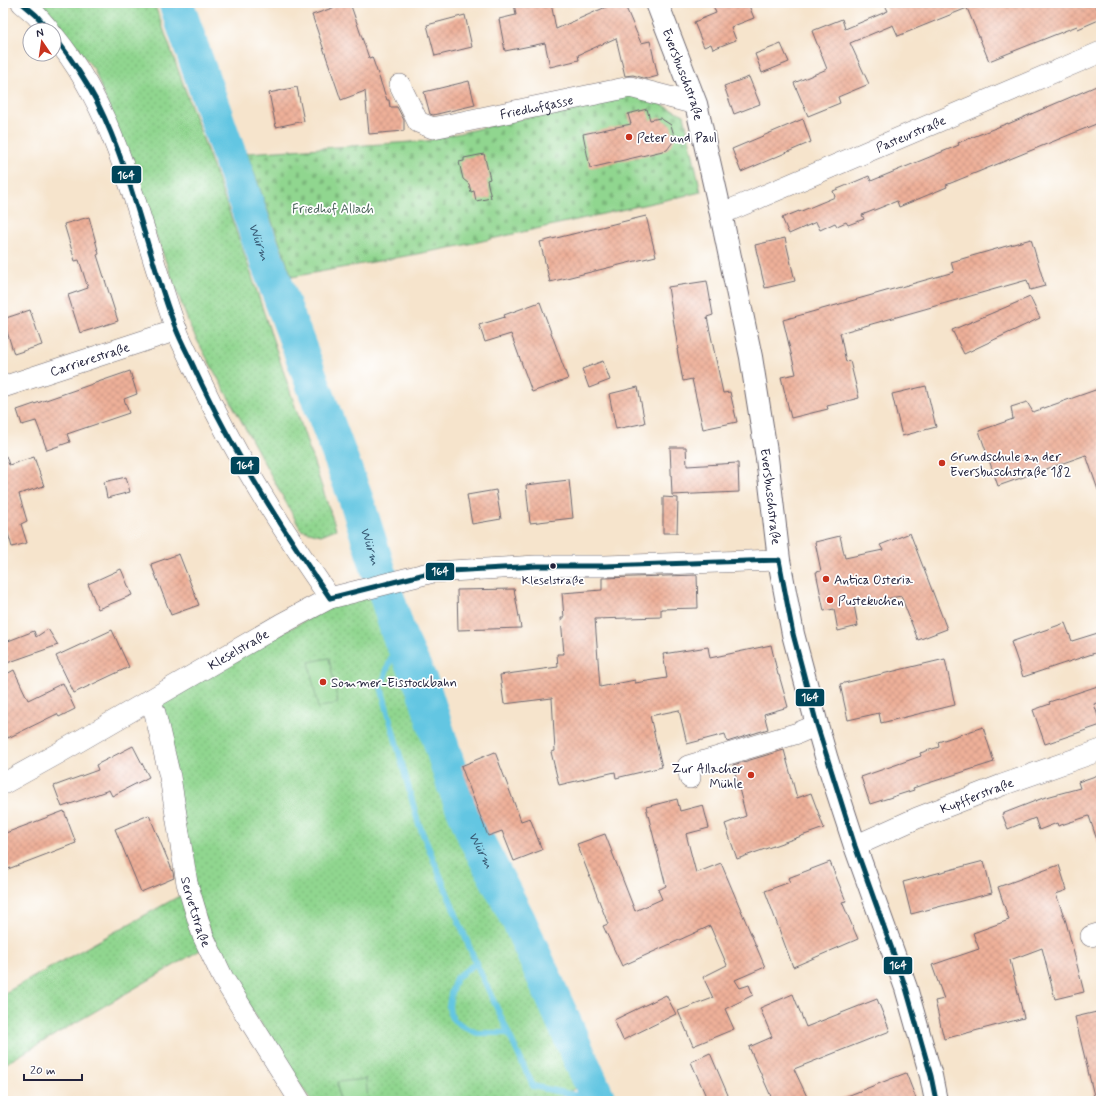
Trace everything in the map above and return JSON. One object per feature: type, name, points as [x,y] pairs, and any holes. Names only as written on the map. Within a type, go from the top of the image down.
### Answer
[{"type":"main road","name":"Eversbuschstraße","points":[[657,3],[696,104],[721,214],[751,357],[767,458],[779,560],[793,634],[817,725],[855,846],[906,988],[931,1076],[936,1101]]},
{"type":"street","points":[[22,3],[42,22]]},
{"type":"street","points":[[62,46],[84,78],[104,117],[137,204],[177,330],[215,412],[249,475],[330,598]]},
{"type":"street","name":"Pasteurstraße","points":[[721,214],[1101,52]]},
{"type":"street","name":"Friedhofgasse","points":[[400,85],[418,122],[433,128],[630,87],[696,104]]},
{"type":"street","name":"Carrierestraße","points":[[3,387],[177,330]]},
{"type":"street","name":"Kleselstraße","points":[[3,784],[281,624],[330,598],[441,571],[536,566],[612,566],[779,560]]},
{"type":"street","name":"Servetstraße","points":[[150,700],[155,714],[170,776],[187,883],[203,936],[223,978],[300,1101]]},
{"type":"street","points":[[690,778],[688,766],[798,733],[817,725]]},
{"type":"street","name":"Kupfferstraße","points":[[855,846],[917,818],[995,787],[1101,750]]},
{"type":"green space","points":[[41,3],[154,3],[244,253],[336,529],[321,535],[301,530],[191,329],[94,69],[62,29],[62,22],[56,22]]},
{"type":"green space","name":"Friedhof Allach","points":[[625,94],[645,97],[684,115],[701,192],[460,246],[292,277],[247,153],[426,141]]},
{"type":"green space","points":[[385,593],[452,792],[584,1082],[556,1101],[311,1101],[222,964],[195,893],[161,698],[345,599]]},
{"type":"green space","name":"Sommer-Eisstockbahn","points":[[329,658],[338,703],[318,708],[309,662]]},
{"type":"green space","points":[[183,894],[202,949],[3,1065],[3,994]]},
{"type":"green space","points":[[366,1079],[368,1101],[339,1101],[337,1082]]},
{"type":"building","points":[[350,3],[369,58],[372,57],[387,100],[389,100],[390,107],[397,107],[404,120],[404,131],[369,134],[365,91],[341,100],[312,15]]},
{"type":"building","points":[[514,3],[551,3],[556,29],[615,3],[624,3],[641,43],[650,41],[658,76],[647,79],[633,75],[625,76],[616,38],[578,55],[579,60],[550,67],[545,43],[505,51],[499,19],[516,15]]},
{"type":"building","points":[[712,3],[748,3],[754,18],[731,27],[736,40],[713,49],[711,44],[704,47],[694,22],[716,13]]},
{"type":"building","points":[[884,3],[1095,3],[1101,19],[1078,29],[1077,26],[989,61],[967,8],[898,36],[893,25],[850,43],[869,84],[838,97],[840,103],[808,116],[794,83],[827,69],[812,31],[842,19],[845,29],[888,11]]},
{"type":"building","points":[[465,15],[472,47],[435,56],[427,25]]},
{"type":"building","points":[[781,44],[789,62],[762,73],[755,54]]},
{"type":"building","points":[[749,77],[760,104],[734,114],[724,86]]},
{"type":"building","points":[[469,81],[475,105],[433,115],[430,114],[424,92]]},
{"type":"building","points":[[1101,84],[1101,122],[946,185],[947,187],[899,207],[897,201],[862,215],[864,219],[848,225],[846,222],[837,226],[835,223],[820,230],[816,222],[789,234],[782,218],[835,197],[833,191],[869,176],[871,181],[959,145],[958,143],[1008,124]]},
{"type":"building","points":[[297,87],[304,121],[276,127],[269,93]]},
{"type":"building","name":"Peter und Paul","points":[[647,109],[650,120],[660,118],[671,125],[675,139],[667,150],[590,168],[583,134],[631,124],[628,114]]},
{"type":"building","points":[[803,119],[811,142],[741,172],[732,149]]},
{"type":"building","points":[[484,154],[490,179],[487,180],[491,198],[476,201],[474,191],[471,192],[469,184],[463,179],[459,162],[464,161],[464,158]]},
{"type":"building","points":[[646,216],[656,256],[550,282],[540,242]]},
{"type":"building","points":[[89,217],[99,254],[97,255],[118,321],[80,333],[68,295],[88,288],[79,260],[75,261],[64,224]]},
{"type":"building","points":[[785,238],[795,281],[765,288],[755,245]]},
{"type":"building","points":[[1031,239],[1045,286],[1030,290],[1027,280],[840,333],[846,362],[850,361],[859,398],[827,406],[828,409],[791,418],[781,377],[796,374],[783,320],[954,272],[951,262]]},
{"type":"building","points":[[707,281],[713,315],[707,317],[723,393],[730,392],[737,422],[703,429],[692,379],[683,381],[668,287]]},
{"type":"building","points":[[1030,297],[1040,318],[964,354],[952,330]]},
{"type":"building","points":[[540,302],[568,379],[532,392],[511,334],[485,342],[479,325],[505,317],[504,315]]},
{"type":"building","points":[[30,310],[42,345],[14,354],[3,319]]},
{"type":"building","points":[[603,361],[610,380],[589,388],[582,369]]},
{"type":"building","points":[[130,371],[137,394],[124,399],[129,413],[67,434],[70,442],[47,450],[36,421],[22,425],[17,410]]},
{"type":"building","points":[[926,386],[936,427],[902,436],[892,394]]},
{"type":"building","points":[[638,387],[645,423],[616,429],[609,394]]},
{"type":"building","points":[[1101,388],[1101,490],[1098,490],[1086,455],[998,486],[979,431],[1013,419],[1011,407],[1027,402],[1033,412]]},
{"type":"building","points":[[670,447],[686,447],[687,466],[738,463],[739,492],[672,495]]},
{"type":"building","points":[[3,456],[6,456],[9,465],[34,457],[44,486],[19,494],[27,521],[21,524],[27,543],[12,547],[7,530],[3,531]]},
{"type":"building","points":[[126,477],[130,492],[107,498],[104,482]]},
{"type":"building","points":[[569,480],[573,518],[530,523],[526,485]]},
{"type":"building","points":[[496,490],[501,519],[472,524],[467,495]]},
{"type":"building","points":[[663,497],[678,498],[677,533],[663,533]]},
{"type":"building","points":[[910,533],[947,629],[918,640],[901,596],[854,605],[858,626],[838,631],[834,609],[824,611],[816,572],[821,571],[815,542],[840,536],[845,558],[883,550],[880,545]]},
{"type":"building","points":[[179,554],[199,605],[171,615],[151,564]]},
{"type":"building","points":[[121,569],[132,595],[98,609],[88,584]]},
{"type":"building","points":[[697,575],[698,608],[661,609],[661,617],[595,619],[600,687],[635,680],[635,683],[667,678],[663,654],[708,647],[710,658],[771,645],[788,707],[764,714],[768,729],[727,742],[725,734],[687,744],[679,710],[650,716],[662,767],[616,778],[615,772],[559,785],[551,752],[555,751],[552,698],[504,704],[500,675],[558,667],[557,654],[564,654],[561,618],[564,618],[562,593],[602,590],[602,578]]},
{"type":"building","points":[[514,589],[521,628],[458,630],[457,590]]},
{"type":"building","points":[[1065,623],[1072,641],[1101,632],[1101,651],[1023,677],[1011,642]]},
{"type":"building","points":[[48,629],[58,645],[7,663],[5,658],[8,656],[3,643],[34,631],[36,637]]},
{"type":"building","points":[[112,630],[129,667],[74,693],[56,656]]},
{"type":"building","points":[[945,659],[955,705],[881,723],[879,713],[848,720],[840,684]]},
{"type":"building","points":[[14,670],[28,700],[63,683],[75,709],[59,717],[57,714],[8,738],[3,727],[3,676]]},
{"type":"building","points":[[1101,685],[1101,702],[1094,704],[1101,725],[1045,744],[1033,710],[1050,704],[1049,702]]},
{"type":"building","points":[[983,727],[994,762],[913,788],[914,790],[870,804],[861,777],[921,756],[920,753],[939,747],[938,742]]},
{"type":"building","points":[[133,746],[149,777],[112,796],[109,790],[62,807],[54,786],[98,770],[96,765]]},
{"type":"building","points":[[784,750],[797,798],[811,793],[824,828],[737,859],[725,824],[746,816],[733,765]]},
{"type":"building","points":[[495,752],[521,821],[530,818],[542,850],[514,861],[502,831],[488,836],[461,766]]},
{"type":"building","points":[[1101,774],[1101,843],[1098,843],[1089,816],[1058,826],[1057,823],[1039,830],[1035,818],[1008,829],[1002,814],[1043,798],[1080,788],[1078,782]]},
{"type":"building","points":[[677,799],[680,811],[703,805],[709,828],[686,834],[696,873],[721,863],[765,967],[735,980],[740,988],[749,985],[753,995],[725,1009],[734,1029],[693,1046],[678,1011],[713,998],[703,977],[727,965],[710,926],[622,966],[603,926],[608,924],[577,844],[605,834],[635,911],[662,899],[658,890],[666,886],[646,807]]},
{"type":"building","points":[[64,811],[76,843],[8,869],[3,857],[3,834]]},
{"type":"building","points":[[149,815],[173,872],[174,878],[141,892],[115,829]]},
{"type":"building","points":[[984,861],[992,893],[911,914],[903,882]]},
{"type":"building","points":[[830,862],[846,901],[842,902],[858,939],[793,967],[765,891],[790,882],[788,878]]},
{"type":"building","points":[[1059,865],[1067,890],[1056,894],[1066,922],[1084,992],[1055,999],[1042,948],[1010,960],[1024,1018],[944,1039],[935,1001],[944,999],[932,965],[979,949],[973,933],[1009,920],[998,887]]},
{"type":"building","points":[[793,994],[806,1027],[877,999],[890,1031],[794,1069],[809,1101],[773,1101],[749,1047],[772,1037],[760,1008]]},
{"type":"building","points":[[666,995],[676,1014],[623,1040],[614,1020]]},
{"type":"building","points":[[1101,1011],[1101,1099],[1095,1100],[1075,1017]]},
{"type":"building","points":[[710,1053],[728,1095],[729,1101],[708,1101],[691,1062]]},
{"type":"building","points":[[906,1073],[917,1101],[837,1101],[837,1100]]},
{"type":"waterway","name":"Würm","points":[[176,3],[258,237],[357,502],[399,635],[423,687],[454,785],[475,837],[519,921],[599,1101]]},
{"type":"waterway","points":[[399,635],[381,687],[418,822],[476,963],[533,1086],[598,1099]]},
{"type":"waterway","points":[[476,963],[456,978],[451,993],[449,1006],[450,1014],[454,1020],[477,1033],[508,1033]]},
{"type":"transit line","name":"164","points":[[22,3],[42,22]]},
{"type":"transit line","name":"164","points":[[62,47],[97,102],[110,129],[176,329],[210,402],[241,460],[275,516],[330,598]]},
{"type":"transit line","name":"164","points":[[779,560],[793,634],[817,725],[855,846],[906,988],[931,1076],[936,1101]]},
{"type":"transit line","name":"164","points":[[330,598],[433,572],[536,566],[605,566],[779,560]]},
{"type":"place","name":"Peter und Paul","points":[[629,137]]},
{"type":"place","name":"Grundschule an der Eversbuschstraße 182","points":[[942,463]]},
{"type":"place","name":"Kleselstraße","points":[[553,566]]},
{"type":"place","name":"Antica Osteria","points":[[826,579]]},
{"type":"place","name":"Pustekuchen","points":[[830,600]]},
{"type":"place","name":"Sommer-Eisstockbahn","points":[[323,682]]},
{"type":"place","name":"Zur Allacher Mühle","points":[[751,775]]}]
